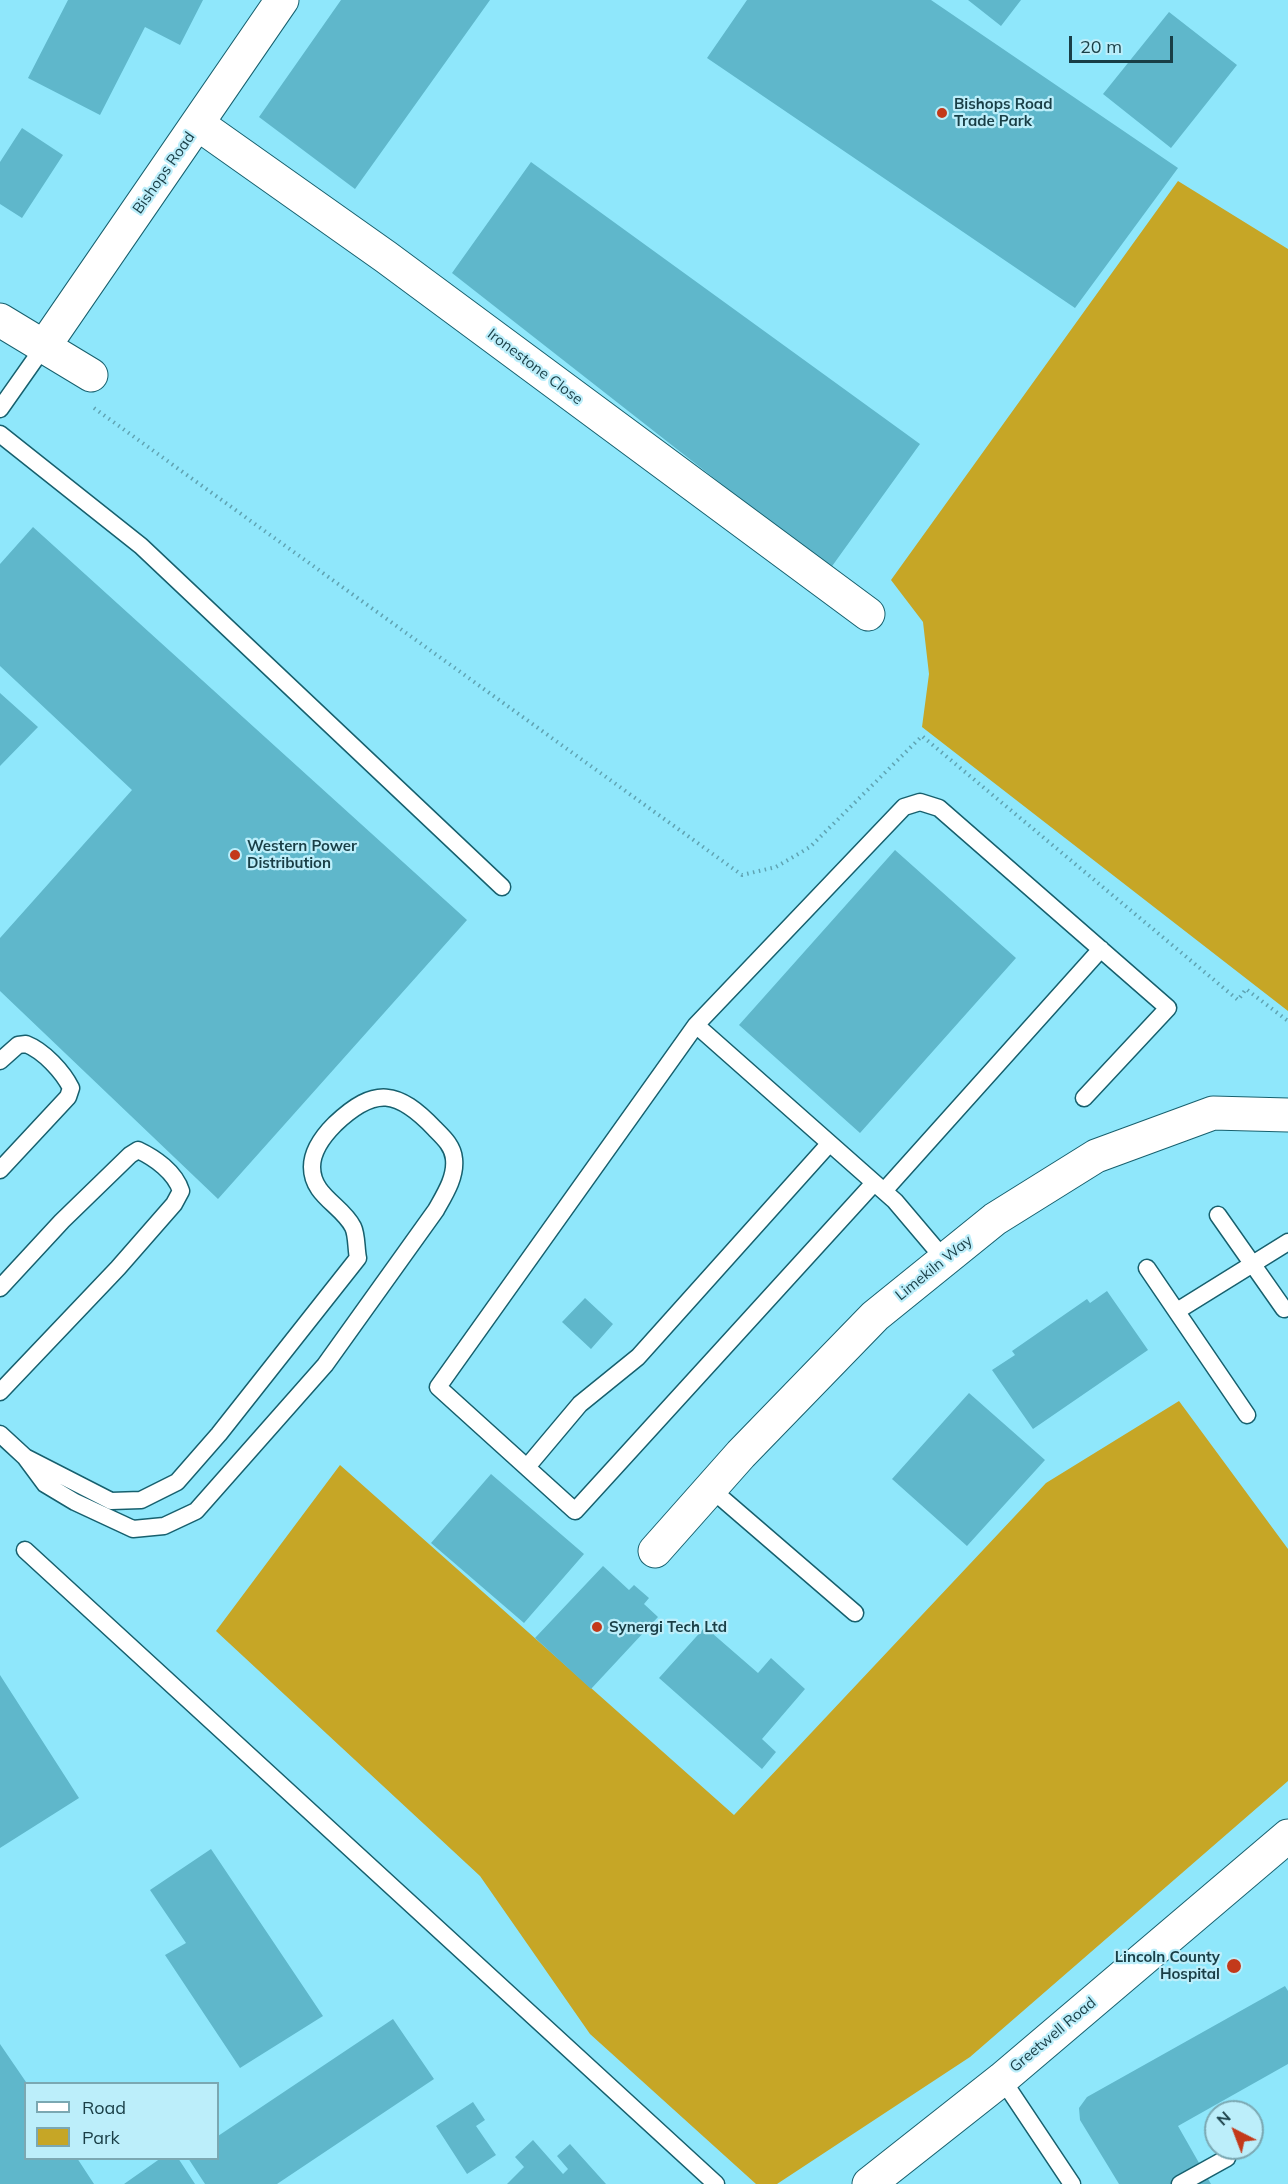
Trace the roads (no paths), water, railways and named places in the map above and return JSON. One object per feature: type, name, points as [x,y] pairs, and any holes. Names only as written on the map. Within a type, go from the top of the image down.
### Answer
[{"type":"street","name":"Bishops Road","points":[[45,345],[282,0]]},
{"type":"street","name":"Ironestone Close","points":[[198,124],[395,264],[868,614]]},
{"type":"street","points":[[0,320],[45,345],[91,375]]},
{"type":"street","name":"Limekiln Way","points":[[655,1551],[710,1488],[875,1316],[995,1219],[1096,1156],[1213,1113],[1288,1115]]},
{"type":"street","name":"Greetwell Road","points":[[869,2184],[1002,2079],[1288,1836]]},
{"type":"lane","points":[[0,409],[45,345]]},
{"type":"lane","points":[[0,434],[141,546],[502,887]]},
{"type":"lane","points":[[1084,1098],[1168,1008],[1101,949],[939,808],[920,802],[904,807],[696,1025],[438,1387],[575,1510],[1101,949]]},
{"type":"lane","points":[[696,1025],[879,1187],[945,1260]]},
{"type":"lane","points":[[0,1061],[18,1045],[26,1044],[50,1062],[66,1078],[71,1088],[68,1097],[0,1170]]},
{"type":"lane","points":[[0,1434],[25,1457],[45,1484],[75,1502],[133,1529],[164,1526],[196,1511],[325,1365],[436,1209],[451,1182],[454,1158],[450,1145],[418,1111],[393,1098],[375,1097],[361,1102],[331,1129],[319,1144],[312,1168],[321,1192],[353,1226],[358,1258],[219,1434],[177,1482],[141,1500],[111,1501],[25,1457]]},
{"type":"lane","points":[[527,1467],[580,1404],[638,1357],[830,1144]]},
{"type":"lane","points":[[0,1288],[62,1221],[129,1155],[138,1150],[148,1155],[178,1183],[181,1191],[179,1197],[167,1212],[118,1268],[0,1392]]},
{"type":"lane","points":[[1218,1215],[1284,1309]]},
{"type":"lane","points":[[1177,1311],[1288,1242]]},
{"type":"lane","points":[[1147,1268],[1247,1415]]},
{"type":"lane","points":[[710,1488],[855,1613]]},
{"type":"lane","points":[[25,1550],[716,2184]]},
{"type":"lane","points":[[1002,2079],[1072,2184]]},
{"type":"lane","points":[[1180,2184],[1223,2160]]},
{"type":"place","name":"Bishops Road Trade Park","points":[[942,113]]},
{"type":"place","name":"Western Power Distribution","points":[[235,855]]},
{"type":"place","name":"Synergi Tech Ltd","points":[[597,1627]]},
{"type":"place","name":"Lincoln County Hospital","points":[[1234,1966]]}]
